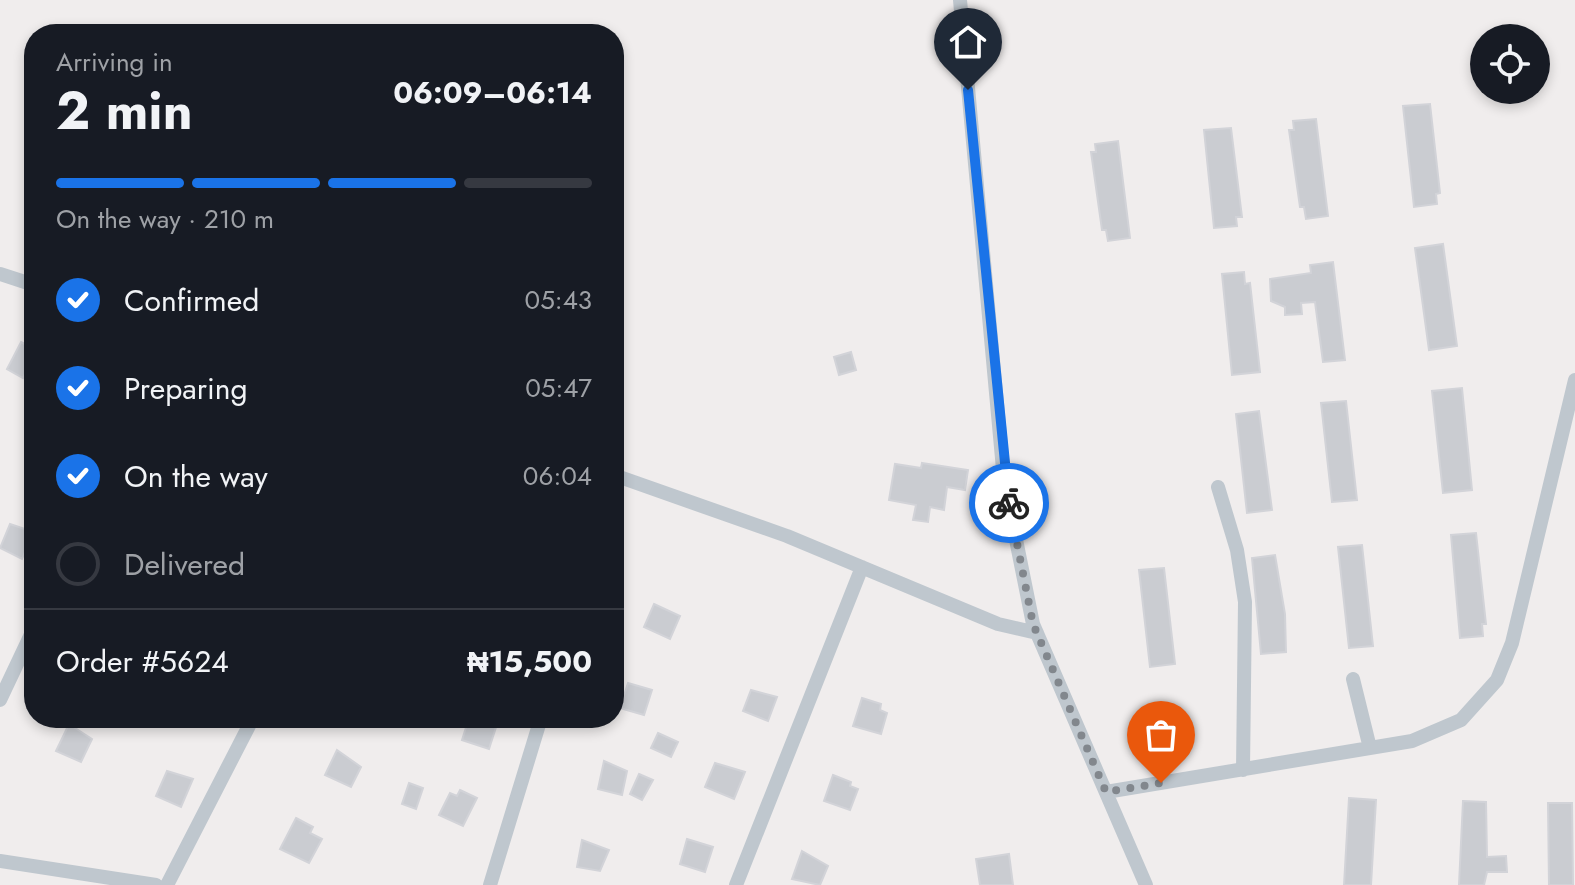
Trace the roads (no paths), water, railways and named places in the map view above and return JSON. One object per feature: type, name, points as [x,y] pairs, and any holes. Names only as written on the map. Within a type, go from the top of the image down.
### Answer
[{"type":"street","points":[[960,0],[1004,480],[1037,633],[1106,792],[1141,884]]},
{"type":"street","points":[[0,274],[24,282]]},
{"type":"street","points":[[1106,792],[1412,741],[1461,720],[1497,680],[1512,643],[1575,380]]},
{"type":"street","points":[[624,480],[862,567],[998,624],[1037,633]]},
{"type":"street","points":[[1218,487],[1237,550],[1245,602],[1243,770]]},
{"type":"street","points":[[736,885],[862,567]]},
{"type":"street","points":[[0,700],[24,649]]},
{"type":"street","points":[[1353,679],[1370,748]]},
{"type":"street","points":[[167,885],[248,728]]},
{"type":"street","points":[[490,885],[538,728]]},
{"type":"street","points":[[0,861],[156,885]]}]
